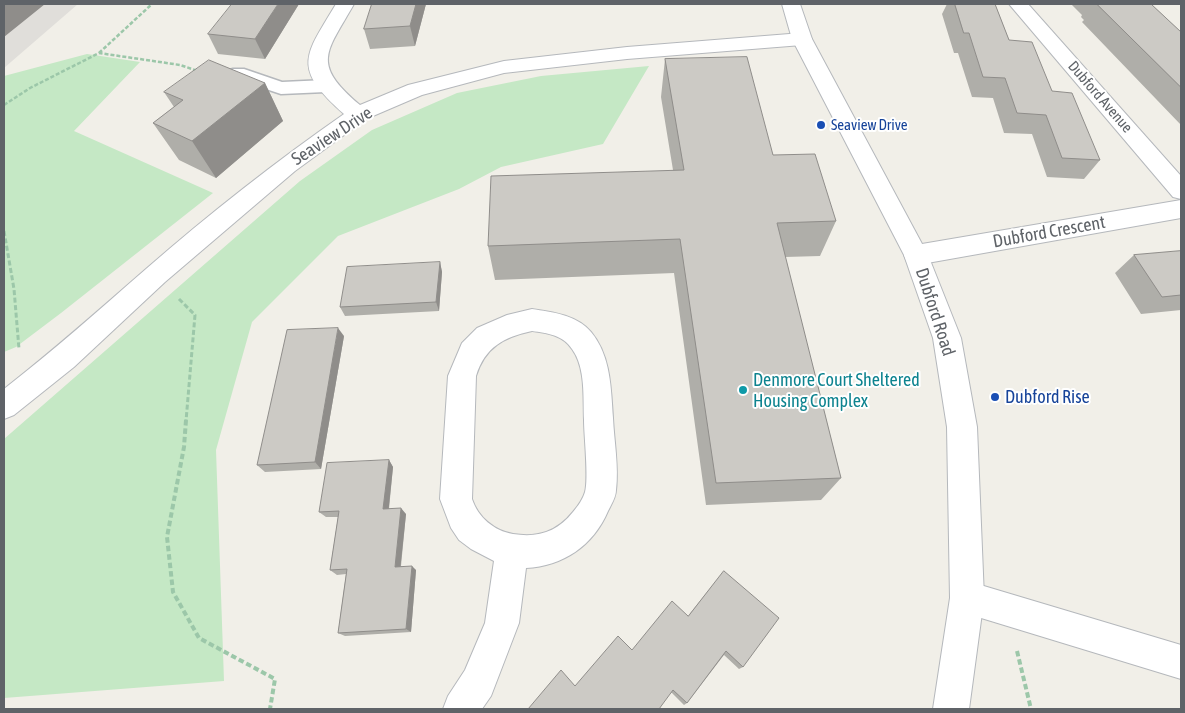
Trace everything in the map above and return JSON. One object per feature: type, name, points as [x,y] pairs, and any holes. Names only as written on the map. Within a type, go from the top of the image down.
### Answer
[{"type":"street","points":[[345,4],[320,45],[317,64],[326,86],[358,114]]},
{"type":"street","name":"Dubford Road","points":[[790,4],[802,39],[916,255],[947,338],[962,427],[967,598],[951,709]]},
{"type":"street","name":"Dubford Avenue","points":[[1018,4],[1181,191]]},
{"type":"street","name":"Seaview Drive","points":[[4,406],[64,359],[156,275],[288,165],[358,114],[415,90],[504,66],[627,53],[802,39]]},
{"type":"street","name":"Dubford Crescent","points":[[916,255],[1181,210]]},
{"type":"street","points":[[532,320],[546,321],[564,327],[578,336],[587,346],[596,372],[601,491],[583,526],[565,541],[537,551],[512,550],[488,542],[472,530],[462,517],[456,499],[462,376],[471,353],[490,332],[509,324],[532,320]]},
{"type":"street","points":[[461,709],[478,684],[502,623],[512,550]]},
{"type":"street","points":[[967,598],[1181,662]]},
{"type":"lane","points":[[214,76],[244,75],[281,88],[326,86]]},
{"type":"path","points":[[4,105],[30,88],[99,53],[152,4]]},
{"type":"path","points":[[99,53],[180,65],[214,76]]},
{"type":"path","points":[[4,230],[14,289],[22,392]]},
{"type":"path","points":[[156,275],[195,315],[184,447],[167,537],[173,592],[199,638],[275,680],[270,709]]},
{"type":"path","points":[[1009,611],[1031,709]]},
{"type":"shaded area","points":[[4,4],[78,4],[4,68]]},
{"type":"green space","points":[[87,54],[140,62],[74,131],[213,193],[61,313],[16,347],[4,352],[4,76]]},
{"type":"green space","points":[[649,66],[603,144],[501,167],[459,189],[338,236],[252,322],[216,450],[224,681],[4,698],[4,439],[300,181],[372,130],[457,93],[541,76]]},
{"type":"building","points":[[232,4],[278,4],[255,39],[208,34]]},
{"type":"building","points":[[372,4],[416,4],[410,26],[364,29]]},
{"type":"building","points":[[955,4],[995,4],[1009,40],[1032,42],[1052,91],[1072,93],[1100,160],[1062,158],[1046,115],[1017,113],[1005,78],[983,77],[969,33],[964,33]]},
{"type":"building","points":[[1097,4],[1151,4],[1181,32],[1181,87]]},
{"type":"building","name":"Denmore Court Sheltered Housing Complex","points":[[747,57],[773,155],[815,154],[836,221],[777,223],[841,478],[716,483],[680,239],[488,246],[491,176],[684,170],[665,59]]},
{"type":"building","points":[[209,60],[265,83],[192,141],[153,123],[183,100],[164,92]]},
{"type":"building","points":[[1181,251],[1181,295],[1162,297],[1134,255]]},
{"type":"building","points":[[440,262],[436,302],[340,307],[347,267]]},
{"type":"building","points":[[338,328],[315,462],[257,465],[287,330]]},
{"type":"building","points":[[389,460],[383,509],[401,508],[395,567],[412,566],[406,629],[338,633],[347,569],[330,570],[339,511],[319,512],[327,463]]},
{"type":"building","points":[[724,571],[779,618],[743,667],[726,651],[687,703],[673,690],[659,709],[528,709],[561,670],[575,686],[618,636],[632,650],[672,601],[688,616]]},
{"type":"place","name":"Seaview Drive","points":[[821,125]]},
{"type":"place","name":"Denmore Court Sheltered Housing Complex","points":[[743,390]]},
{"type":"place","name":"Dubford Rise","points":[[995,397]]}]
